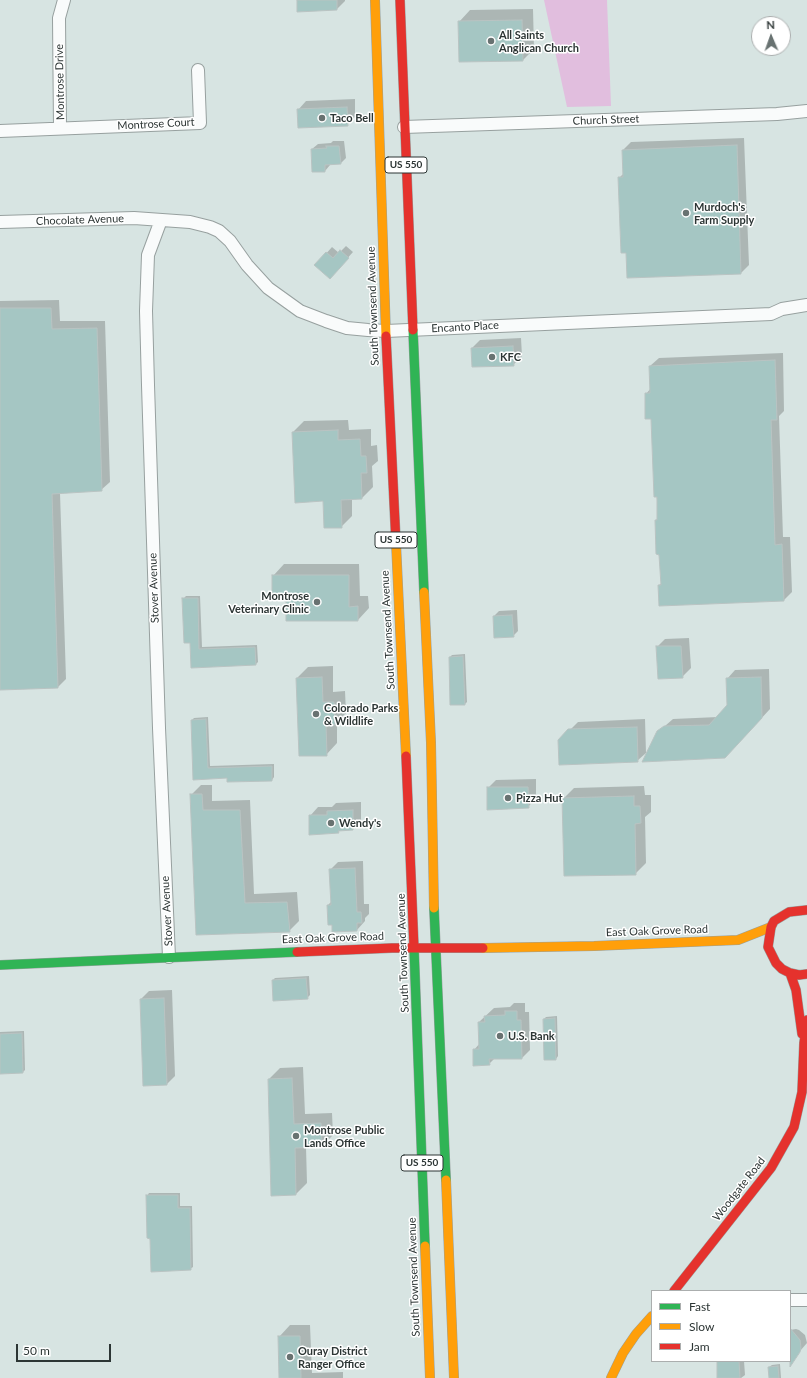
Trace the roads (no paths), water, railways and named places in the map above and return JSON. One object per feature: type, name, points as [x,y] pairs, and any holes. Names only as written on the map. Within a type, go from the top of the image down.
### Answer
[{"type":"main road","name":"South Townsend Avenue","points":[[375,0],[386,331],[415,948],[430,1378]]},
{"type":"main road","name":"US 550","points":[[400,0],[454,1378]]},
{"type":"main road","points":[[771,956],[768,947],[768,938],[771,927],[778,918],[789,912],[807,910]]},
{"type":"main road","name":"East Oak Grove Road","points":[[0,965],[392,948],[437,949],[594,946],[738,940],[771,927]]},
{"type":"main road","name":"East Oak Grove Road","points":[[738,940],[764,950],[782,969],[790,973]]},
{"type":"main road","points":[[790,973],[807,974]]},
{"type":"main road","name":"Woodgate Road","points":[[790,973],[796,990],[804,1043]]},
{"type":"main road","name":"Woodgate Road","points":[[675,1290],[771,1168],[794,1127],[802,1092],[804,1043],[807,1020]]},
{"type":"main road","points":[[611,1378],[623,1353],[636,1334],[651,1317]]},
{"type":"street","name":"Montrose Drive","points":[[0,131],[60,128],[59,18],[64,0]]},
{"type":"street","name":"Montrose Court","points":[[60,128],[200,123],[198,70]]},
{"type":"street","name":"Church Street","points":[[404,127],[777,114],[807,111]]},
{"type":"street","name":"Chocolate Avenue","points":[[0,222],[134,218],[161,220]]},
{"type":"street","name":"Encanto Place","points":[[161,220],[190,222],[219,231],[230,241],[247,265],[268,288],[300,311],[347,328],[386,331],[771,314],[782,308],[807,304]]},
{"type":"street","name":"Stover Avenue","points":[[161,220],[148,254],[146,311],[159,728],[169,957]]},
{"type":"street","points":[[791,1300],[807,1300]]},
{"type":"place","name":"All Saints Anglican Church","points":[[491,41]]},
{"type":"place","name":"Taco Bell","points":[[322,118]]},
{"type":"place","name":"Murdoch's Farm Supply","points":[[686,213]]},
{"type":"place","name":"KFC","points":[[492,357]]},
{"type":"place","name":"Montrose Veterinary Clinic","points":[[317,602]]},
{"type":"place","name":"Colorado Parks & Wildlife","points":[[316,714]]},
{"type":"place","name":"Pizza Hut","points":[[508,798]]},
{"type":"place","name":"Wendy's","points":[[331,823]]},
{"type":"place","name":"U.S. Bank","points":[[500,1036]]},
{"type":"place","name":"Montrose Public Lands Office","points":[[296,1136]]},
{"type":"place","name":"Ouray District Ranger Office","points":[[290,1357]]}]
